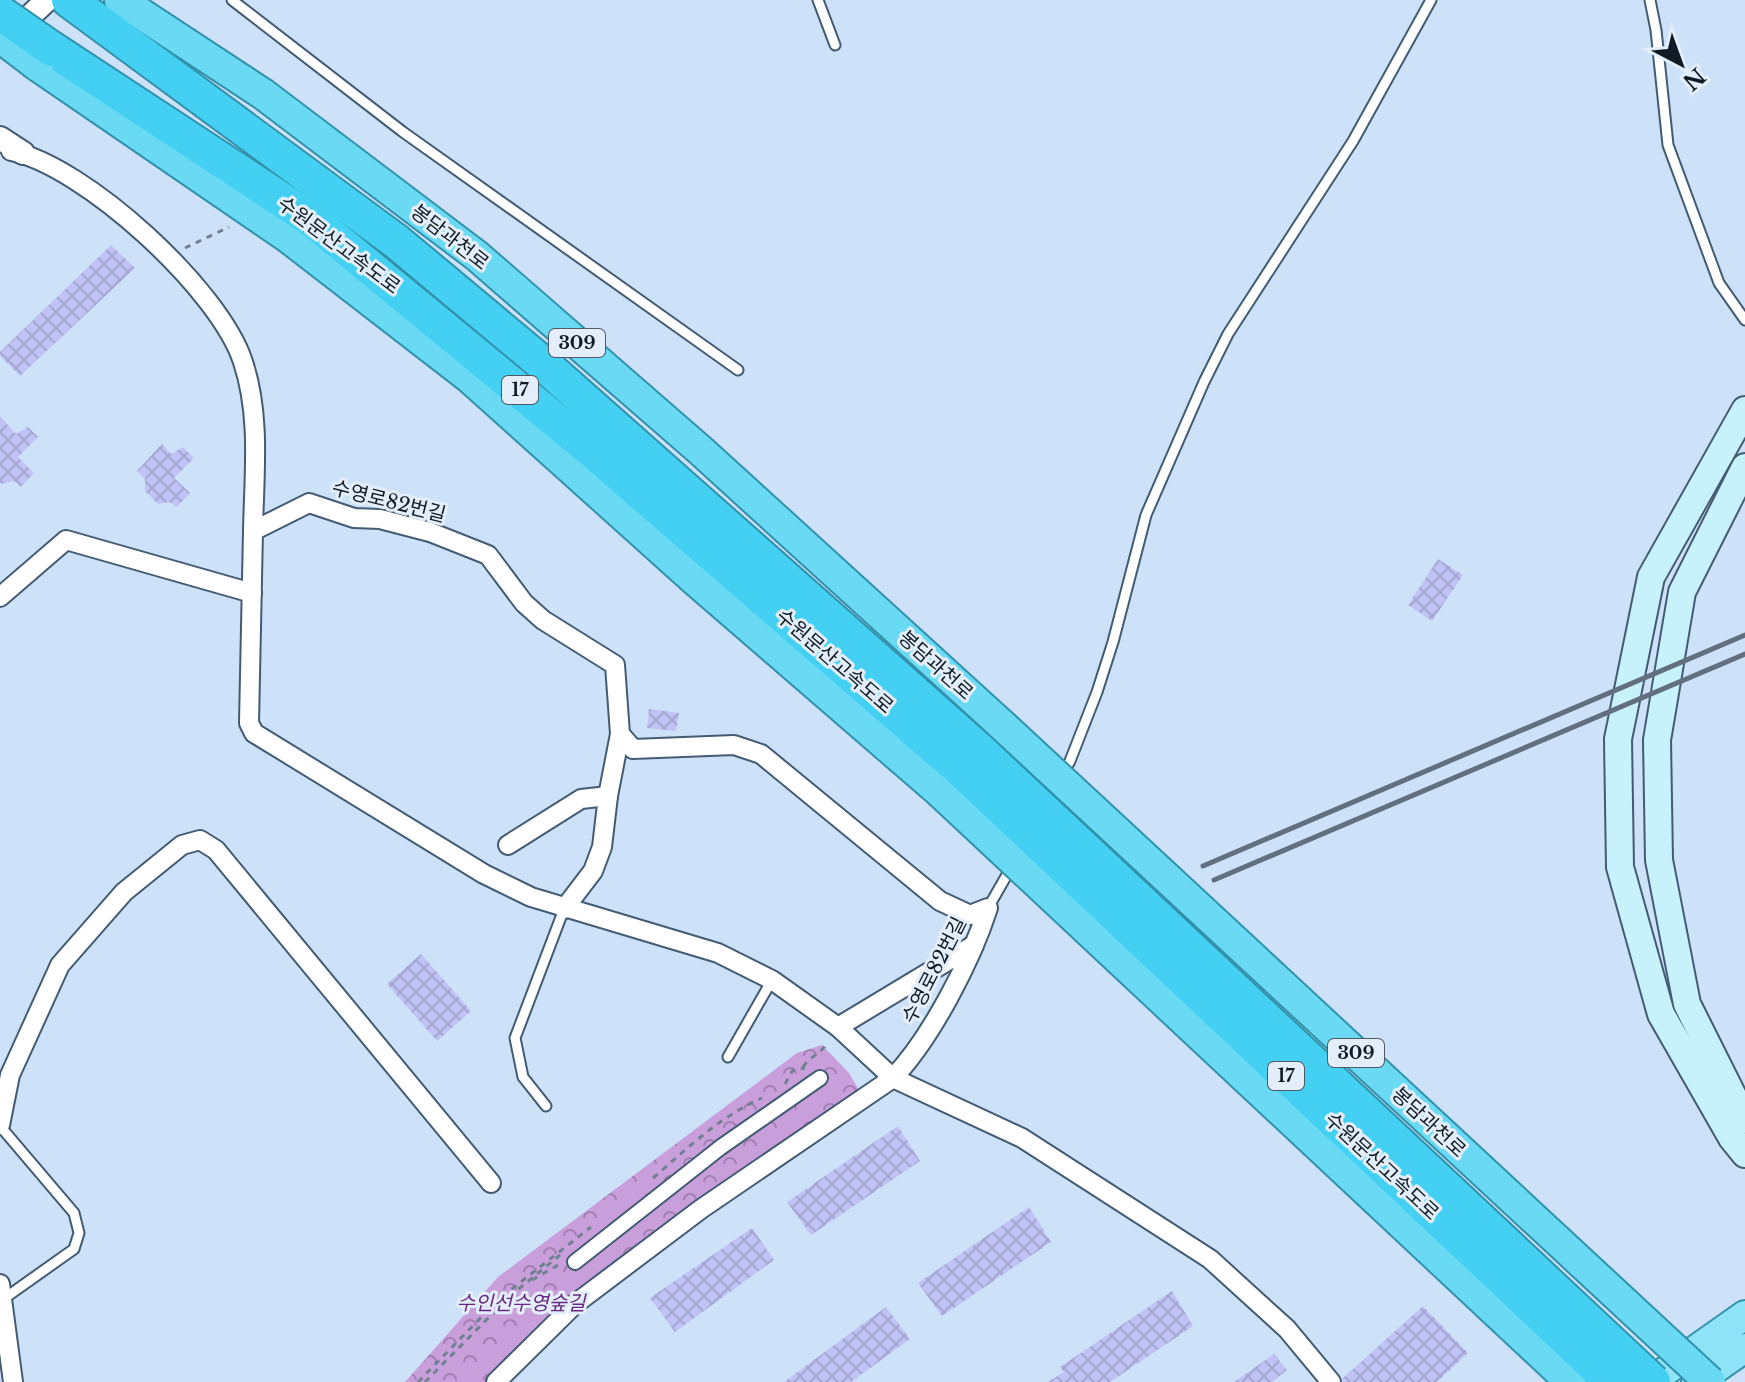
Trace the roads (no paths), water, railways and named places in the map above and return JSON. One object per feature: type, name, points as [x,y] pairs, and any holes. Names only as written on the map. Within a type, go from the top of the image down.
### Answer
[{"type":"highway","name":"봉담과천로","points":[[120,0],[263,94],[477,256],[700,450],[970,759],[1571,1382]]},
{"type":"highway","name":"수원문산고속도로","points":[[79,7],[397,242],[548,368],[1651,1382]]},
{"type":"highway","name":"수원문산고속도로","points":[[4,31],[311,219],[970,759],[1612,1382]]},
{"type":"highway","name":"봉담과천로","points":[[970,759],[1710,1382]]},
{"type":"main road","points":[[1745,410],[1651,577],[1618,739],[1620,867],[1661,1014],[1732,1138],[1745,1154]]},
{"type":"main road","points":[[1745,467],[1682,592],[1657,740],[1659,860],[1687,1004],[1745,1120]]},
{"type":"main road","points":[[1651,1382],[1745,1315]]},
{"type":"main road","points":[[1696,1382],[1745,1348]]},
{"type":"street","points":[[0,54],[4,31],[47,0]]},
{"type":"street","points":[[0,138],[55,168],[100,198],[167,256],[203,295],[234,338],[244,364],[255,432],[251,731],[484,874],[531,897],[718,953],[772,980],[893,1078],[1022,1138],[1210,1259],[1287,1329],[1331,1382]]},
{"type":"street","points":[[0,148],[23,153]]},
{"type":"street","name":"수영로82번길","points":[[253,531],[309,503],[354,518],[380,519],[430,532],[488,555],[524,603],[543,620],[615,665],[620,734],[633,749],[734,745],[761,754],[940,901],[970,915],[988,908]]},
{"type":"street","points":[[0,597],[66,540],[252,593]]},
{"type":"street","points":[[564,909],[593,871],[602,847],[620,734]]},
{"type":"street","points":[[508,845],[581,799],[608,796]]},
{"type":"street","points":[[0,1125],[10,1075],[60,965],[124,892],[182,845],[200,840],[216,850],[491,1183]]},
{"type":"street","name":"수영로82번길","points":[[496,1382],[575,1304],[701,1209],[893,1078],[913,1057],[976,944],[988,908]]},
{"type":"street","points":[[834,1033],[976,944]]},
{"type":"street","points":[[575,1262],[721,1147],[820,1078]]},
{"type":"street","points":[[1,1292],[13,1382]]},
{"type":"lane","points":[[232,0],[403,132],[738,370]]},
{"type":"lane","points":[[818,0],[835,45]]},
{"type":"lane","points":[[1041,814],[1070,761],[1097,692],[1146,515],[1204,382],[1228,334],[1353,141],[1431,0]]},
{"type":"lane","points":[[1650,0],[1668,145],[1719,283],[1745,319]]},
{"type":"lane","points":[[1026,841],[1033,828]]},
{"type":"lane","points":[[988,908],[1018,854]]},
{"type":"lane","points":[[546,1106],[523,1077],[515,1038],[564,909]]},
{"type":"lane","points":[[728,1057],[772,980]]},
{"type":"lane","points":[[0,1125],[74,1213],[79,1233],[74,1249],[1,1292]]},
{"type":"railway","points":[[1203,866],[1745,635]]},
{"type":"railway","points":[[1214,880],[1745,654]]},
{"type":"park label","name":"수인선수영숲길","points":[[521,1303]]}]
